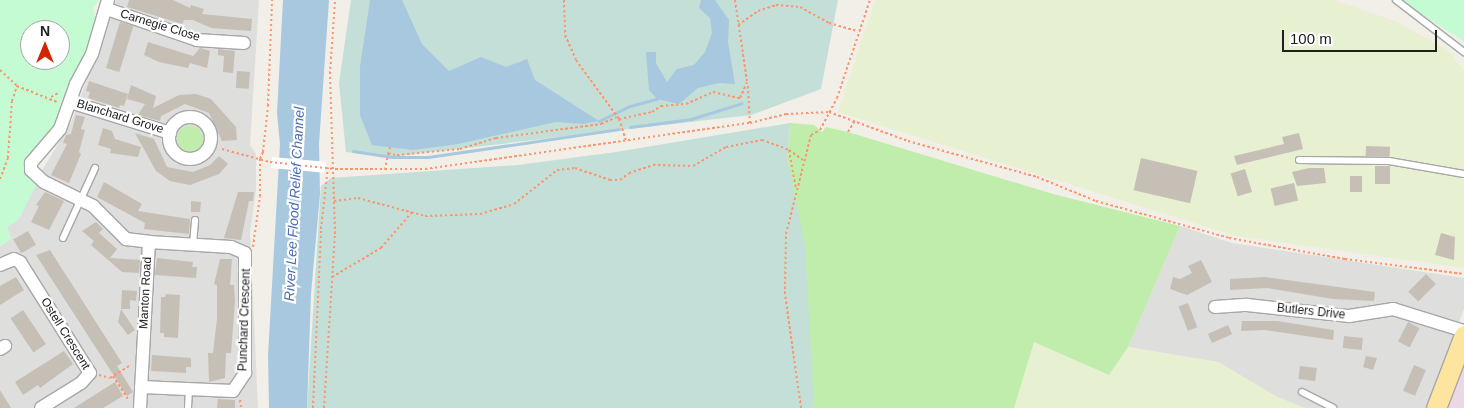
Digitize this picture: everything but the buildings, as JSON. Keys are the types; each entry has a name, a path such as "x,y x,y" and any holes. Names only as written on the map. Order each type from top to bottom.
{"main road":[{"path":"1436,408 1463,339"}],"street":[{"name":"Carnegie Close","path":"108,5 197,40 244,43"},
{"name":"Manton Road","path":"108,5 92,54 55,139 36,157 31,170 44,182 93,206 126,239 149,242 140,408"},
{"name":"Blanchard Grove","path":"70,102 170,133"},
{"name":"Blanchard Grove","path":"196,118 207,125 216,146 197,158 184,158 174,151 170,133 177,122 196,118"},
{"name":"Punchard Crescent","path":"141,387 233,391 242,382 247,316 246,252 231,247 149,242"},
{"name":"Ostell Crescent","path":"0,265 14,259 20,262 90,373 81,384 41,408"},
{"name":"Butlers Drive","path":"1215,307 1247,305 1349,316 1393,310 1463,339"}],"lane":[{"path":"1396,0 1464,52"},
{"path":"1299,160 1390,161 1464,174"},
{"path":"63,238 95,168"},
{"path":"193,244 195,220"},
{"path":"188,408 189,390"},
{"path":"1302,392 1333,408"}],"path":[{"path":"246,252 253,247 260,196 260,159 263,152 272,0"},
{"path":"324,408 335,169 330,74 335,0"},
{"path":"564,0 565,35 576,60 616,116 627,140"},
{"path":"735,0 747,82 750,123"},
{"path":"801,408 785,294 786,234 803,160 811,135 820,130 845,77 857,31 870,0"},
{"path":"738,25 758,12 776,5 800,7 837,26 857,31"},
{"path":"0,70 17,86 51,97"},
{"path":"387,156 460,149 496,138 601,124 616,116 652,112 661,106 686,104 713,92 740,98 747,82"},
{"path":"0,180 8,158 12,101 17,86"},
{"path":"216,146 270,162 335,169 424,169 750,123 786,114 829,112 908,141 1037,178 1096,201 1228,238 1345,259 1464,274"},
{"path":"848,132 854,122"},
{"path":"334,201 358,198 412,212 446,217 480,214 514,204 558,170 575,168 610,180 620,180 629,173 653,165 694,166 726,147 747,140 762,140 789,150 803,160"},
{"path":"385,170 390,148"},
{"path":"789,150 796,188"},
{"path":"313,408 322,229 328,168"},
{"path":"331,277 381,248 412,212"},
{"path":"90,373 113,376 143,357"},
{"path":"113,376 129,400"}],"shaded area":[{"path":"116,0 259,0 250,145 256,154 256,190 250,233 258,408 0,408 0,246 11,239 7,227 19,219 39,175 71,123"},
{"path":"351,0 838,0 821,89 751,115 388,157 346,152 339,83"},
{"path":"790,123 787,158 805,245 814,408 307,408 321,186 331,178 518,165 616,152"},
{"path":"1180,226 1232,243 1464,278 1464,309 1427,408 1305,408 1277,397 1218,362 1128,347"},
{"path":"1464,353 1464,408 1441,408"}],"green space":[{"path":"0,0 99,0 93,8 96,23 60,118 27,170 36,185 19,219 7,227 11,239 0,246"},
{"path":"875,0 1333,0 1395,21 1448,50 1464,71 1464,268 1236,236 838,112"},
{"path":"1399,0 1464,0 1464,42 1462,40"},
{"path":"790,123 814,125 822,132 826,127 848,132 1053,194 1180,226 1128,347 1109,375 1034,342 1014,408 814,408 794,197 787,158"},
{"path":"190,126 199,130 203,139 199,148 190,152 181,148 177,139 181,130"},
{"path":"1034,342 1109,375 1128,347 1218,362 1277,397 1305,408 1014,408"}],"water":[{"name":"River Lee Flood Relief Channel","path":"283,0 329,0 319,144 320,194 311,294 307,408 269,408 268,356 280,144 277,113"},
{"path":"370,0 402,0 422,44 449,71 481,57 506,67 527,59 535,80 599,121 583,124 556,122 458,144 413,150 372,145 360,115 360,67"},
{"path":"701,0 715,0 729,20 728,42 735,84 719,83 698,88 679,104 657,99 649,90 646,52 656,52 656,63 667,82 677,69 694,65 705,52 712,33 710,18 699,8"}],"pier":[{"path":"272,157 326,162 325,173 271,168"}],"waterway":[{"path":"599,121 630,106 657,99"},
{"path":"630,127 691,119 742,103"},
{"path":"353,151 393,157 428,157 619,129"}]}
